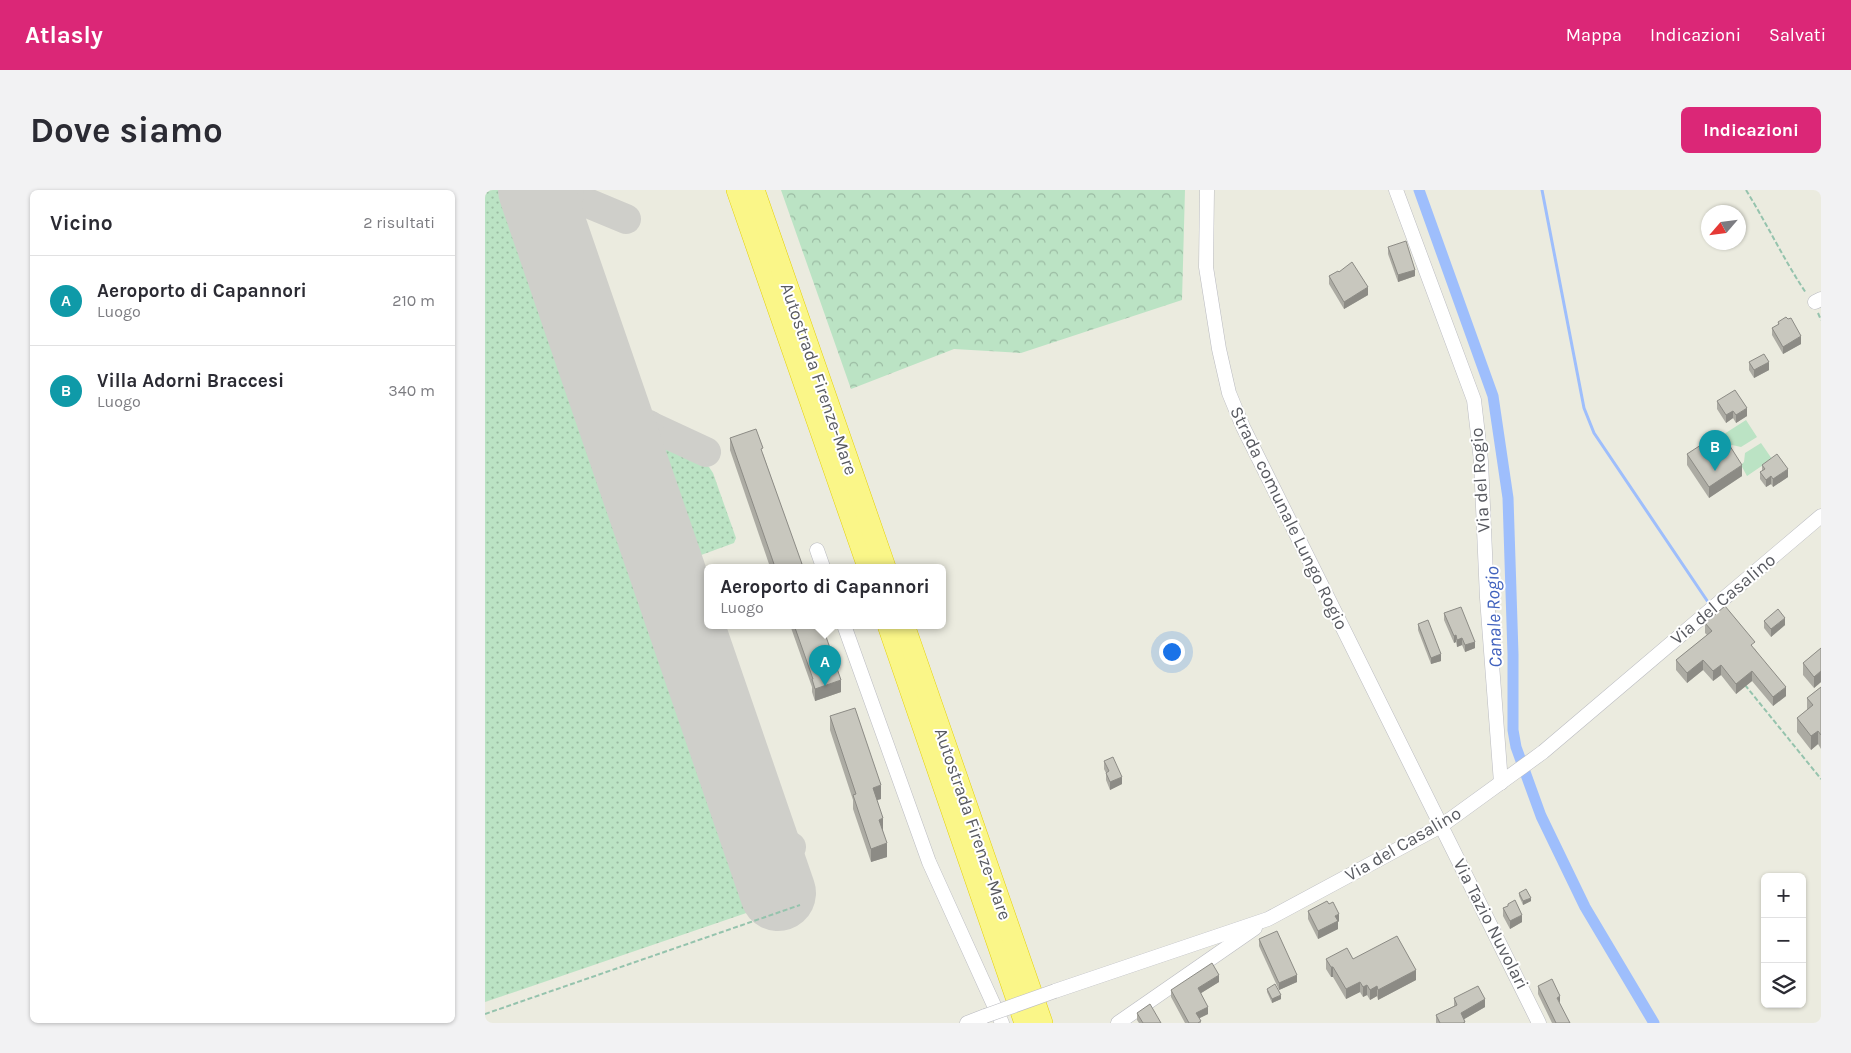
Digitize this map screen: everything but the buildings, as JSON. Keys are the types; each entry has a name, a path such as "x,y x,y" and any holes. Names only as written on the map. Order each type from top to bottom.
{"highway":[{"name":"Autostrada Firenze-Mare","path":"737,190 867,564"},
{"name":"Autostrada Firenze-Mare","path":"754,190 884,564"},
{"name":"Autostrada Firenze-Mare","path":"889,629 1025,1023"},
{"name":"Autostrada Firenze-Mare","path":"906,629 1042,1023"}],"street":[{"name":"Strada comunale Lungo Rogio","path":"1207,190 1207,267 1219,348 1229,393 1243,427 1441,826"},
{"name":"Via del Rogio","path":"1396,190 1474,400 1481,461 1487,598 1501,783"},
{"name":"Via del Casalino","path":"967,1023 1268,918 1441,826 1530,762 1821,516"},
{"path":"817,550 822,564"},
{"path":"845,629 929,862 1002,1023"},
{"name":"Via Tazio Nuvolari","path":"1441,826 1539,1023"},
{"path":"1118,1023 1268,918"}],"path":[{"path":"1746,190 1789,267 1808,296 1818,300 1818,315 1821,320"},
{"path":"1743,682 1821,779"},
{"path":"485,1014 800,905"}],"green space":[{"path":"485,190 514,190 761,908 485,1002"},
{"path":"781,190 1185,190 1182,300 1021,353 954,349 851,389"},
{"path":"1746,420 1757,437 1741,447 1728,446 1721,436"},
{"path":"643,434 652,436 709,467 713,473 736,538 734,543 682,562 640,444 640,437"},
{"path":"1761,443 1772,459 1747,476 1741,465 1744,462 1745,453"}],"waterway":[{"name":"Canale Rogio","path":"1419,190 1493,396 1508,498 1513,654 1513,730 1516,747 1541,816 1585,907 1654,1023"},
{"path":"1542,190 1584,408 1594,433 1708,602"}],"taxiway":[{"path":"556,190 626,219"},
{"path":"545,216 549,202 569,195"},
{"path":"607,396 622,413 706,452"},
{"path":"626,452 628,441 632,434 639,428 649,425"},
{"path":"764,855 791,847"}],"runway":[{"path":"536,190 778,893"}],"place":[{"name":"Villa Adorni Braccesi","path":"1715,471"},
{"name":"Aeroporto di Capannori","path":"825,686"}]}
